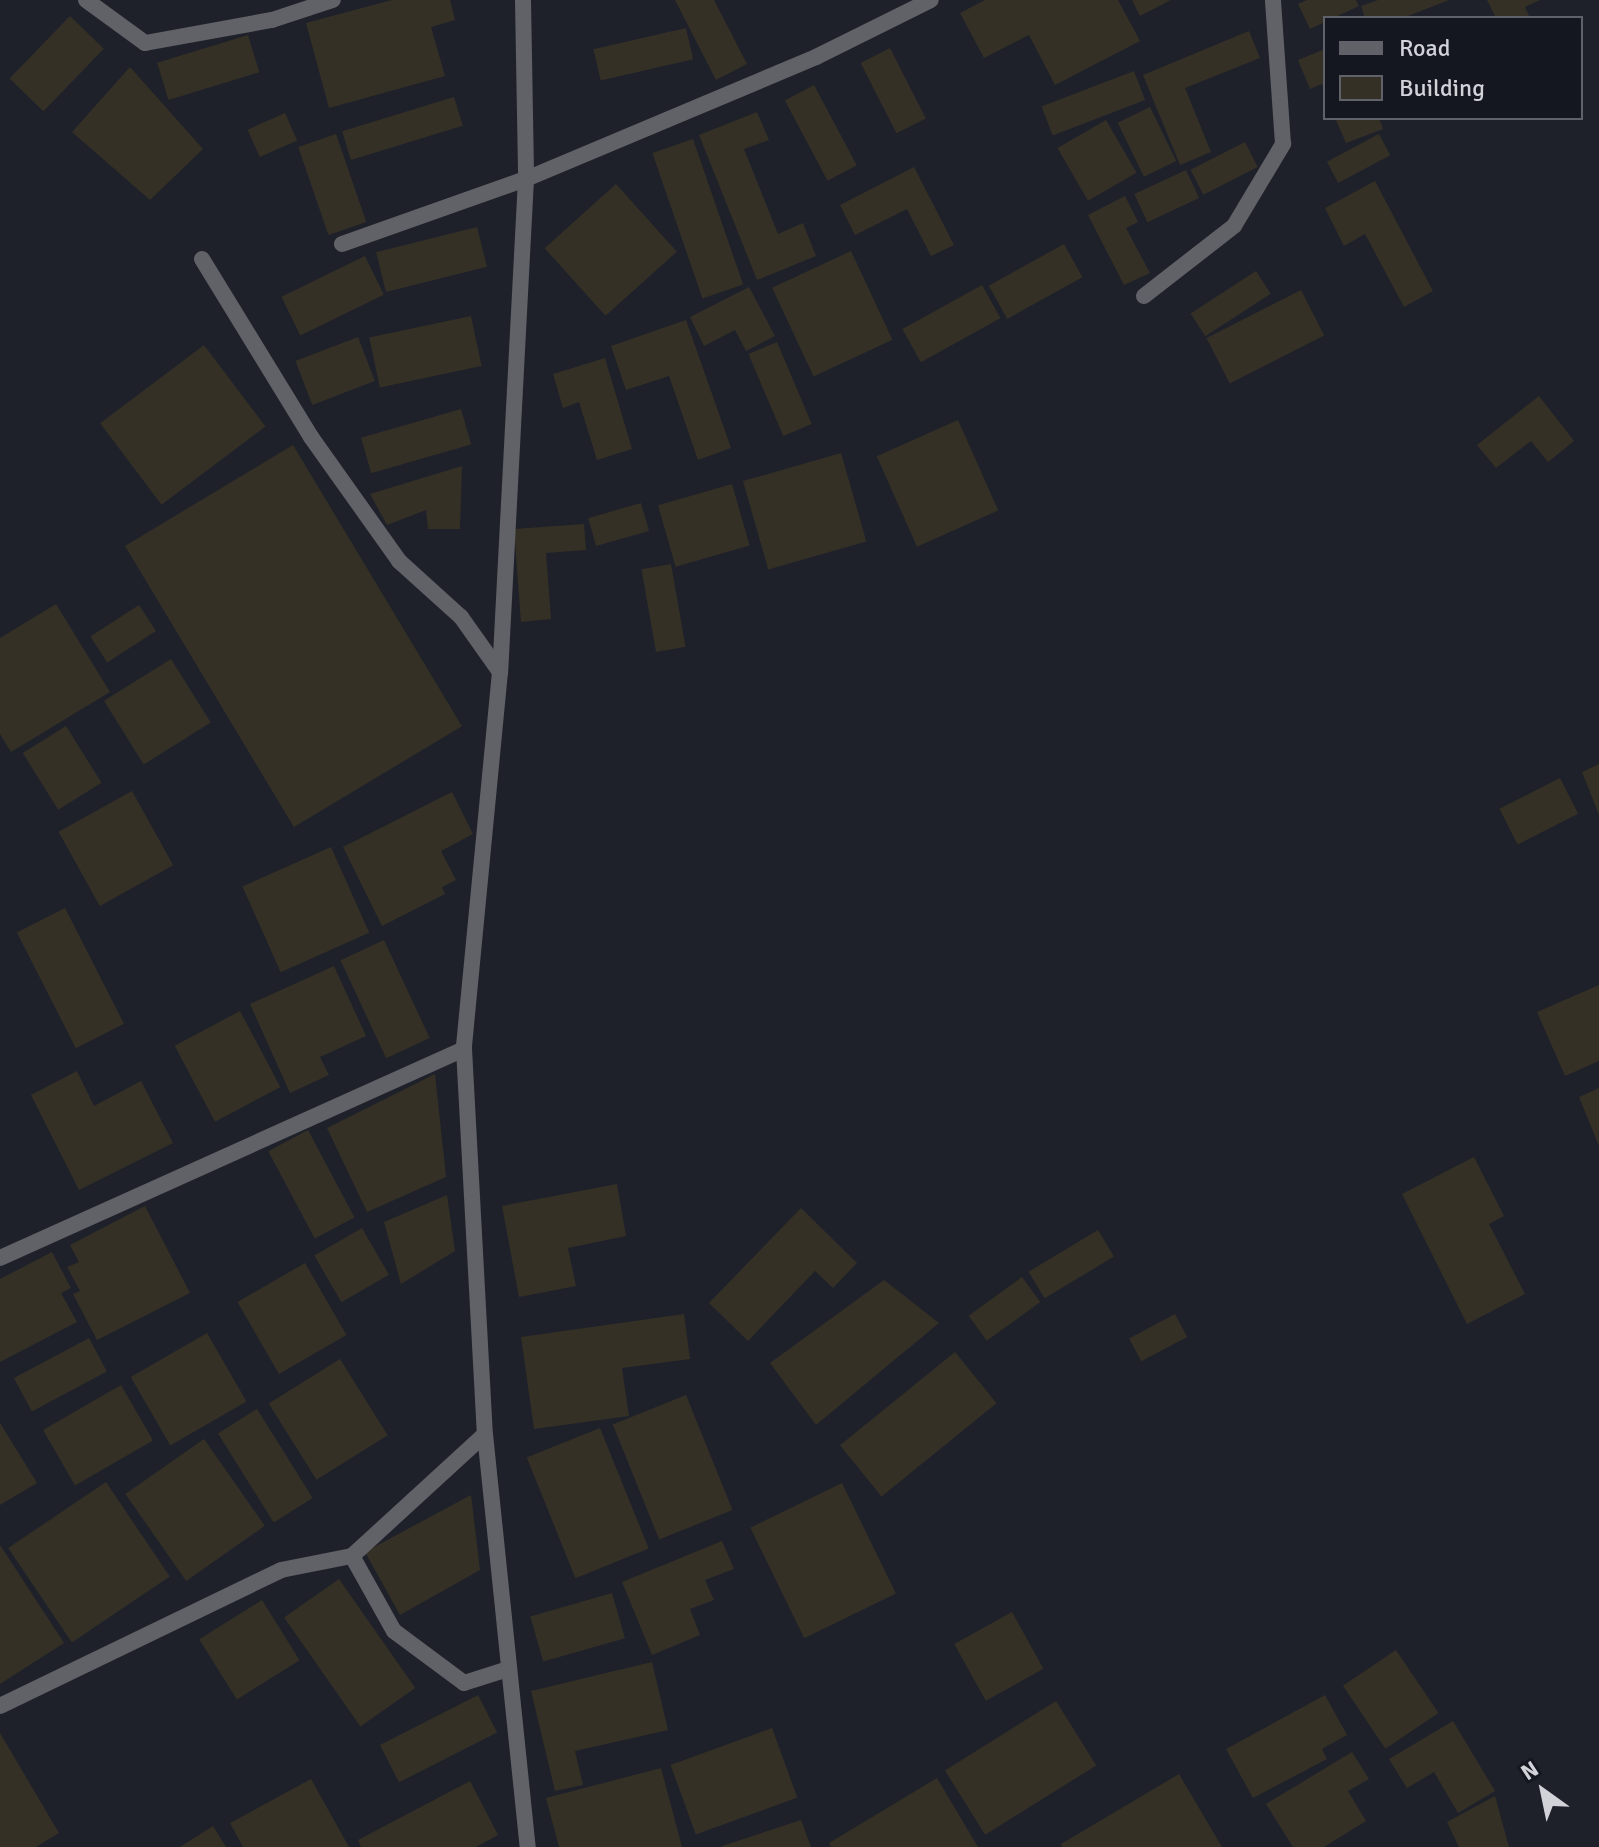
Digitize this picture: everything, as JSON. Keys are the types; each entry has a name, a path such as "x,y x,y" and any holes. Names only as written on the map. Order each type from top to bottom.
{"street":[{"path":"86,0 145,43 272,20 333,0"},
{"path":"523,0 526,179 500,672 464,1049 485,1434 528,1847"},
{"path":"342,244 526,179 816,57 931,0"},
{"path":"1144,296 1234,226 1283,144 1273,0"},
{"path":"202,259 311,437 399,561 461,617 500,672"},
{"path":"0,1258 464,1049"},
{"path":"0,1706 281,1570 352,1556 485,1434"},
{"path":"352,1556 394,1631 464,1683 508,1669"}],"building":[{"path":"392,0 450,0 455,20 431,27 445,76 329,108 306,23"},
{"path":"675,0 714,0 747,64 716,80"},
{"path":"985,0 1118,0 1140,41 1055,85 1029,35 984,58 960,13"},
{"path":"1132,0 1171,0 1140,16"},
{"path":"1307,0 1356,0 1359,6 1338,16 1323,16 1323,23 1310,29 1298,4"},
{"path":"1378,0 1449,0 1408,16 1364,16 1361,6"},
{"path":"1487,0 1540,0 1525,7 1529,16 1495,16"},
{"path":"70,16 104,49 43,111 10,79"},
{"path":"686,28 693,59 601,81 593,49"},
{"path":"1249,31 1260,58 1185,88 1211,152 1180,165 1143,75"},
{"path":"248,35 259,72 169,100 157,63"},
{"path":"890,48 926,118 896,133 861,63"},
{"path":"1323,50 1323,87 1322,84 1310,89 1298,60"},
{"path":"130,67 203,149 150,200 72,132"},
{"path":"1134,71 1145,100 1053,135 1042,106"},
{"path":"814,85 857,165 828,181 785,100"},
{"path":"454,97 463,126 351,160 342,131"},
{"path":"1150,107 1176,161 1144,177 1118,123"},
{"path":"757,112 769,140 744,149 778,234 803,223 816,256 757,280 699,135"},
{"path":"285,113 297,140 260,157 248,130"},
{"path":"1106,120 1136,173 1088,201 1058,148"},
{"path":"1336,120 1380,120 1383,129 1346,143"},
{"path":"336,134 366,222 328,235 298,147"},
{"path":"1379,134 1390,155 1338,183 1327,162"},
{"path":"693,139 743,285 702,299 652,153"},
{"path":"1245,142 1258,167 1203,195 1191,170"},
{"path":"914,167 954,245 931,256 907,209 855,235 840,205"},
{"path":"1186,170 1199,198 1147,222 1134,194"},
{"path":"1375,181 1433,291 1404,307 1365,234 1344,246 1325,208"},
{"path":"616,184 677,252 606,316 545,248"},
{"path":"1125,196 1138,222 1126,228 1150,273 1124,285 1088,215"},
{"path":"477,227 487,267 386,292 376,252"},
{"path":"1064,244 1082,277 1007,319 989,286"},
{"path":"851,251 892,340 814,377 772,288"},
{"path":"365,256 384,295 300,335 281,297"},
{"path":"1256,271 1271,294 1205,336 1191,313"},
{"path":"982,285 1000,318 921,362 902,329"},
{"path":"749,287 775,336 746,351 735,330 704,346 690,317"},
{"path":"1301,290 1324,335 1230,384 1207,338"},
{"path":"471,316 482,366 380,388 369,338"},
{"path":"686,320 731,448 698,460 669,376 626,390 611,346"},
{"path":"358,337 375,381 312,405 295,361"},
{"path":"777,342 812,424 783,436 748,354"},
{"path":"204,345 265,426 162,505 100,423"},
{"path":"605,358 632,449 597,460 579,402 563,408 553,374"},
{"path":"1539,396 1574,441 1548,462 1531,441 1496,468 1477,445"},
{"path":"461,409 471,445 371,473 361,438"},
{"path":"958,420 998,510 917,547 877,456"},
{"path":"293,445 462,726 294,827 125,546"},
{"path":"841,453 866,541 768,570 743,481"},
{"path":"462,466 460,529 428,529 426,510 387,525 370,494"},
{"path":"732,484 750,546 676,567 658,505"},
{"path":"641,503 649,531 596,546 588,518"},
{"path":"584,524 586,550 546,553 551,619 521,622 514,529"},
{"path":"671,564 686,647 656,652 641,569"},
{"path":"56,604 110,692 11,752 0,734 0,638"},
{"path":"139,605 156,631 107,663 90,637"},
{"path":"171,659 211,723 144,764 104,701"},
{"path":"66,726 102,783 58,810 23,753"},
{"path":"1599,764 1599,815 1582,772"},
{"path":"1560,778 1578,814 1518,845 1499,809"},
{"path":"132,791 173,865 100,906 59,832"},
{"path":"452,792 473,834 441,851 456,880 442,887 445,894 382,926 343,847"},
{"path":"331,847 369,933 281,972 242,886"},
{"path":"65,908 124,1024 76,1048 17,933"},
{"path":"384,940 430,1038 386,1058 340,960"},
{"path":"334,966 366,1036 320,1057 329,1075 290,1093 250,1004"},
{"path":"1599,985 1599,1061 1565,1076 1537,1012"},
{"path":"240,1011 280,1087 215,1122 175,1046"},
{"path":"77,1071 94,1106 141,1081 173,1143 79,1190 31,1095"},
{"path":"435,1074 446,1177 367,1212 327,1128"},
{"path":"1599,1088 1599,1146 1579,1097"},
{"path":"308,1130 354,1217 315,1239 268,1151"},
{"path":"1474,1157 1504,1216 1489,1224 1525,1294 1467,1324 1402,1194"},
{"path":"617,1184 626,1236 568,1248 576,1286 519,1297 502,1206"},
{"path":"447,1195 455,1251 401,1284 384,1222"},
{"path":"145,1206 190,1293 97,1340 73,1294 80,1291 67,1267 79,1262 70,1245"},
{"path":"801,1208 857,1263 833,1288 815,1271 748,1341 709,1303"},
{"path":"362,1228 389,1275 341,1302 314,1256"},
{"path":"1098,1230 1114,1257 1045,1298 1029,1272"},
{"path":"52,1252 71,1288 61,1293 77,1322 0,1362 0,1279"},
{"path":"305,1263 346,1335 279,1374 237,1302"},
{"path":"1022,1277 1040,1302 987,1341 969,1316"},
{"path":"884,1280 939,1323 816,1425 770,1363"},
{"path":"684,1314 690,1359 622,1368 629,1416 534,1429 521,1337"},
{"path":"1175,1314 1187,1337 1141,1361 1129,1338"},
{"path":"207,1333 246,1401 170,1445 131,1377"},
{"path":"89,1338 107,1372 32,1411 14,1378"},
{"path":"955,1352 997,1403 882,1496 840,1445"},
{"path":"340,1359 388,1435 316,1480 269,1404"},
{"path":"121,1385 153,1440 75,1485 43,1430"},
{"path":"686,1395 732,1510 659,1540 613,1425"},
{"path":"257,1409 313,1498 274,1522 218,1433"},
{"path":"0,1423 37,1483 0,1505"},
{"path":"600,1428 649,1549 575,1578 527,1458"},
{"path":"204,1439 265,1526 186,1581 125,1494"},
{"path":"106,1482 170,1577 72,1642 8,1548"},
{"path":"842,1483 896,1594 804,1638 750,1528"},
{"path":"471,1495 480,1570 400,1615 365,1552"},
{"path":"722,1541 734,1569 705,1580 714,1600 690,1609 700,1635 652,1655 622,1582"},
{"path":"0,1545 64,1643 0,1684"},
{"path":"339,1579 415,1688 360,1726 284,1617"},
{"path":"612,1593 625,1638 543,1662 530,1616"},
{"path":"262,1600 300,1660 237,1699 199,1639"},
{"path":"1012,1612 1044,1669 986,1701 954,1644"},
{"path":"1396,1650 1438,1713 1385,1749 1343,1686"},
{"path":"652,1662 668,1730 575,1751 583,1785 555,1791 531,1691"},
{"path":"478,1695 497,1732 399,1782 380,1745"},
{"path":"1325,1695 1347,1735 1322,1749 1327,1759 1253,1798 1226,1749"},
{"path":"1056,1701 1096,1765 985,1835 945,1770"},
{"path":"1453,1721 1495,1791 1458,1813 1434,1772 1407,1788 1389,1759"},
{"path":"772,1728 797,1798 696,1834 671,1765"},
{"path":"0,1733 59,1833 36,1847 0,1847"},
{"path":"1352,1752 1369,1779 1348,1791 1366,1821 1324,1847 1293,1847 1266,1804"},
{"path":"661,1768 682,1847 559,1847 546,1798"},
{"path":"1179,1774 1222,1847 1062,1847 1061,1844"},
{"path":"937,1778 978,1847 831,1847 829,1843"},
{"path":"311,1779 349,1847 243,1847 230,1823"},
{"path":"470,1781 498,1835 476,1847 361,1847 358,1840"},
{"path":"1495,1796 1509,1847 1459,1847 1447,1822"},
{"path":"801,1820 811,1847 722,1847 722,1846"},
{"path":"213,1826 226,1847 180,1847"}]}
